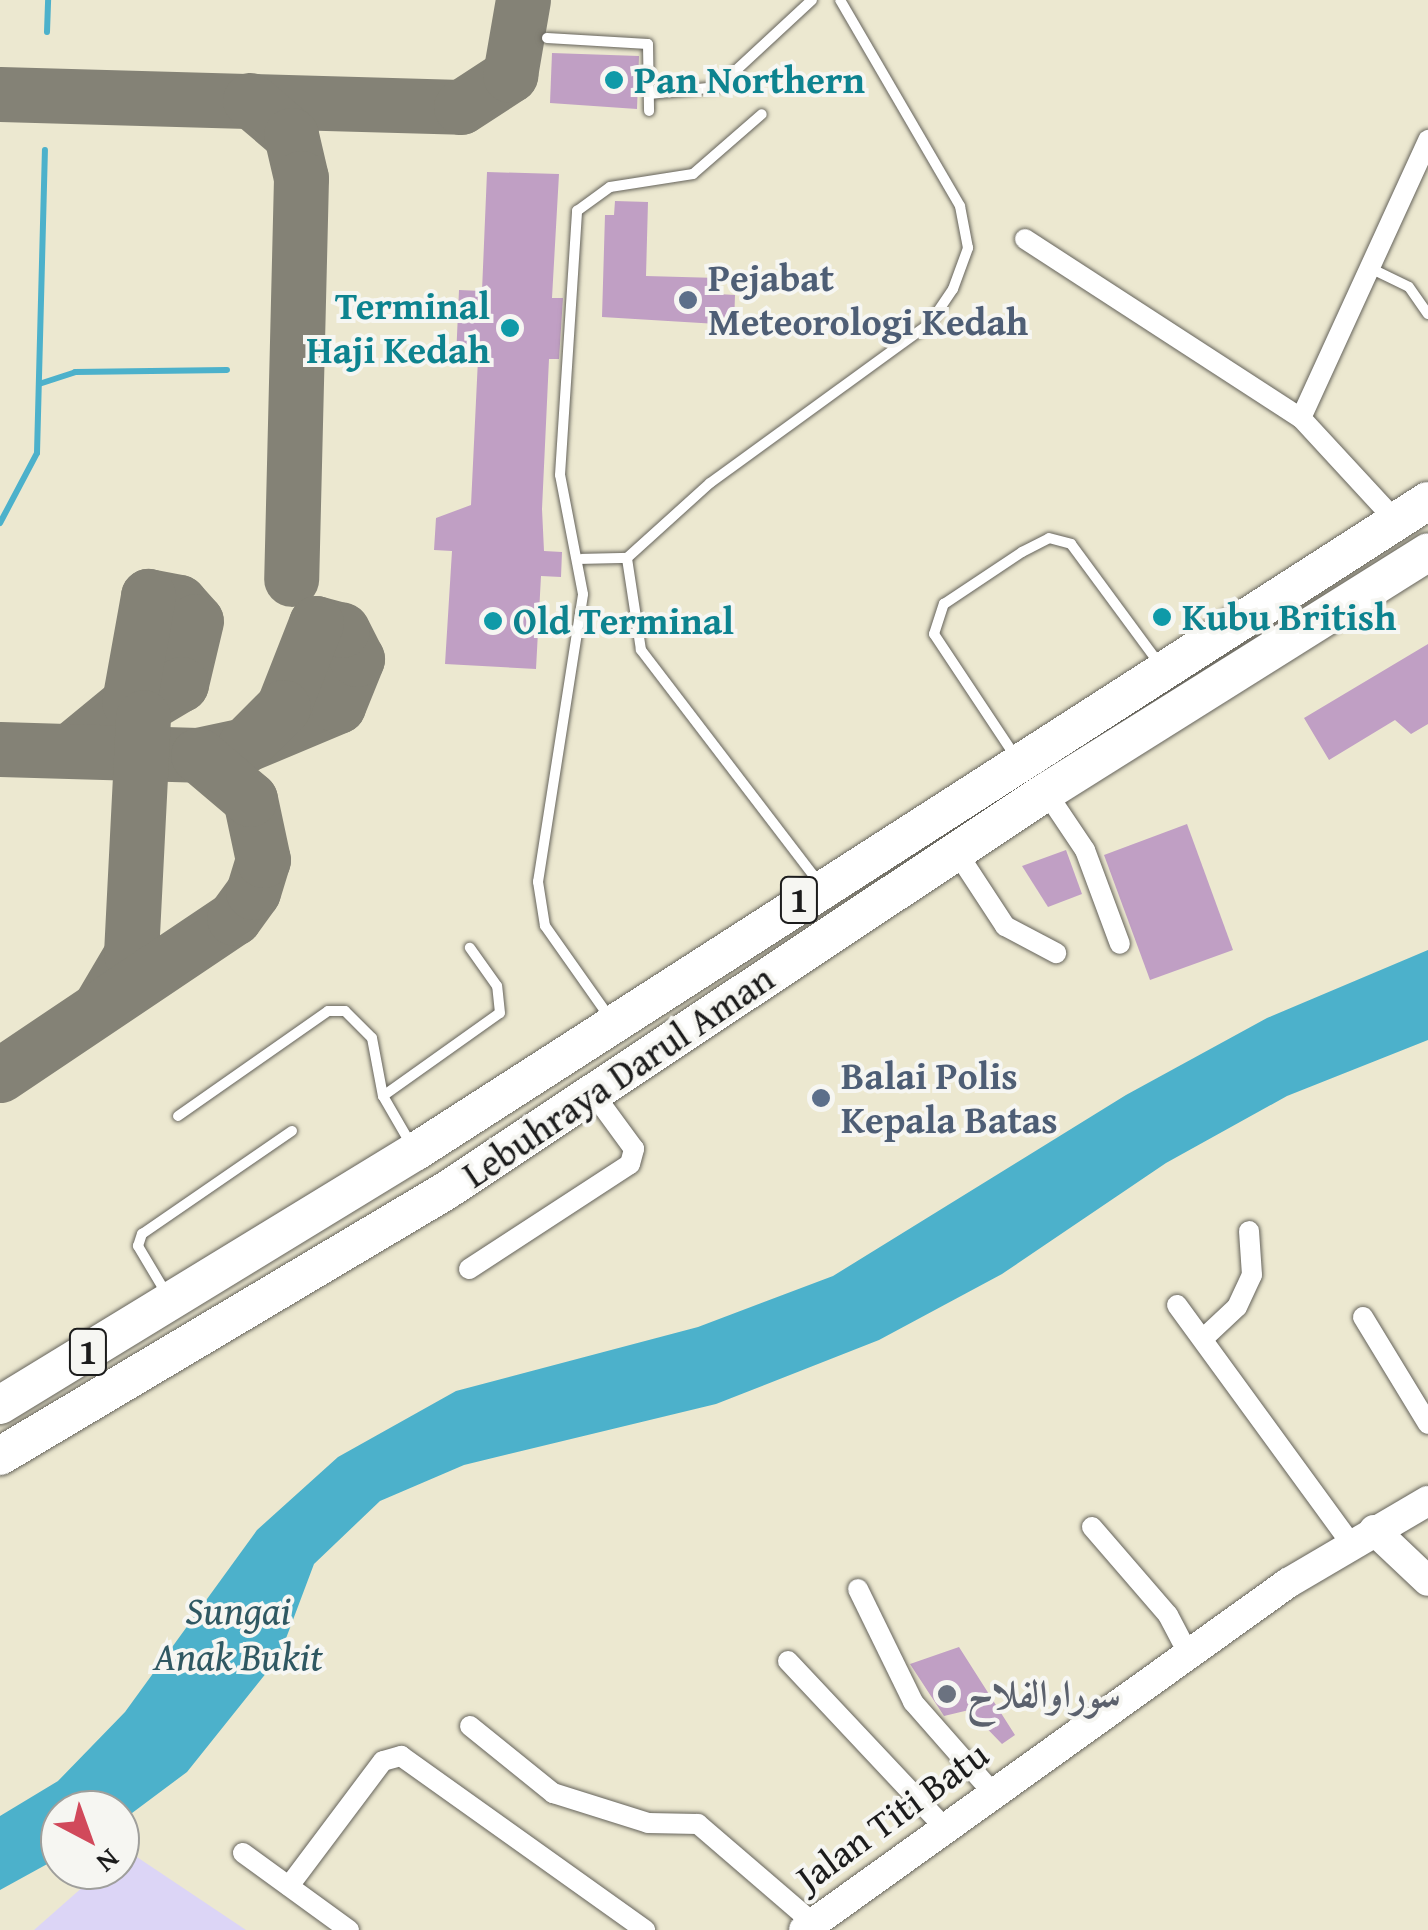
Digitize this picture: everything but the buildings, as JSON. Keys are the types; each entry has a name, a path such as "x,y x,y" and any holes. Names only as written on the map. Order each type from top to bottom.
{"highway":[{"name":"Lebuhraya Darul Aman","path":"1,1401 172,1302 415,1152 821,885 1428,501"},
{"name":"Lebuhraya Darul Aman","path":"13,1448 444,1192 1046,792 1428,552"},
{"path":"415,1152 444,1192"},
{"path":"1,1401 13,1448"}],"main road":[{"name":"Jalan Titi Batu","path":"808,1927 1189,1655 1362,1537 1428,1500"},
{"path":"1362,1537 1428,1582"}],"street":[{"path":"1301,418 1428,140"},
{"path":"1025,239 1301,418 1396,521"},
{"path":"1046,792 1085,850 1120,944"},
{"path":"956,851 1006,926 1056,953"},
{"path":"469,1269 630,1164 634,1149 594,1093"},
{"path":"1206,1336 1237,1307 1252,1275 1249,1232"},
{"path":"1177,1305 1206,1336 1362,1537"},
{"path":"1363,1317 1428,1424"},
{"path":"1092,1527 1168,1615 1189,1655"},
{"path":"858,1589 913,1702 992,1792"},
{"path":"788,1661 944,1827"},
{"path":"470,1726 554,1793 648,1823 698,1824 808,1927"},
{"path":"289,1886 383,1761 402,1756 645,1930"},
{"path":"243,1853 349,1930"}],"lane":[{"path":"650,94 718,87 812,0"},
{"path":"582,559 626,558 710,483 930,324 953,289 968,248 960,206 840,0"},
{"path":"547,38 648,44 649,111"},
{"path":"614,1022 545,926 538,882 582,559 560,475 577,210 610,187 693,174 762,114"},
{"path":"1370,268 1409,288 1428,314"},
{"path":"1017,760 934,634 944,604 1022,552 1049,538 1072,544 1162,668"},
{"path":"626,558 641,650 821,885"},
{"path":"384,1096 500,1013 497,986 470,948"},
{"path":"178,1116 328,1011 362,1020 384,1096 415,1152"},
{"path":"172,1302 138,1246 142,1234 292,1131"}],"shaded area":[{"path":"140,1859 246,1930 34,1930 79,1890 140,1890"}],"water":[{"name":"Sungai Anak Bukit","path":"1428,950 1428,1040 1287,1096 1166,1163 1002,1274 879,1340 716,1404 464,1465 380,1501 314,1564 279,1657 187,1772 140,1807 140,1790 43,1790 58,1781 125,1712 257,1530 338,1457 456,1391 698,1327 833,1276 1126,1095 1267,1018"},
{"name":"Sungai Anak Bukit","path":"40,1792 40,1868 0,1890 0,1816"}],"waterway":[{"path":"47,32 48,0"},
{"path":"0,523 37,453 45,150"},
{"path":"39,384 75,372 227,370"}],"taxiway":[{"path":"0,94 461,107 510,75 523,0"},
{"path":"250,100 291,135 301,178 291,579"},
{"path":"148,596 179,602 196,621 181,684 72,749 129,702 148,596"},
{"path":"0,749 198,755 245,745 338,706 357,659 342,630 316,623 283,707 245,745"},
{"path":"101,1005 131,954 143,717"},
{"path":"0,1075 234,918 253,892 263,860 250,799 198,755"}],"place":[{"name":"Pan Northern","path":"614,80"},
{"name":"Pejabat Meteorologi Kedah","path":"688,300"},
{"name":"Terminal Haji Kedah","path":"510,328"},
{"name":"Kubu British","path":"1162,617"},
{"name":"Old Terminal","path":"493,621"},
{"name":"Balai Polis Kepala Batas","path":"821,1098"},
{"name":"سوراوالفلاح","path":"947,1694"}]}
